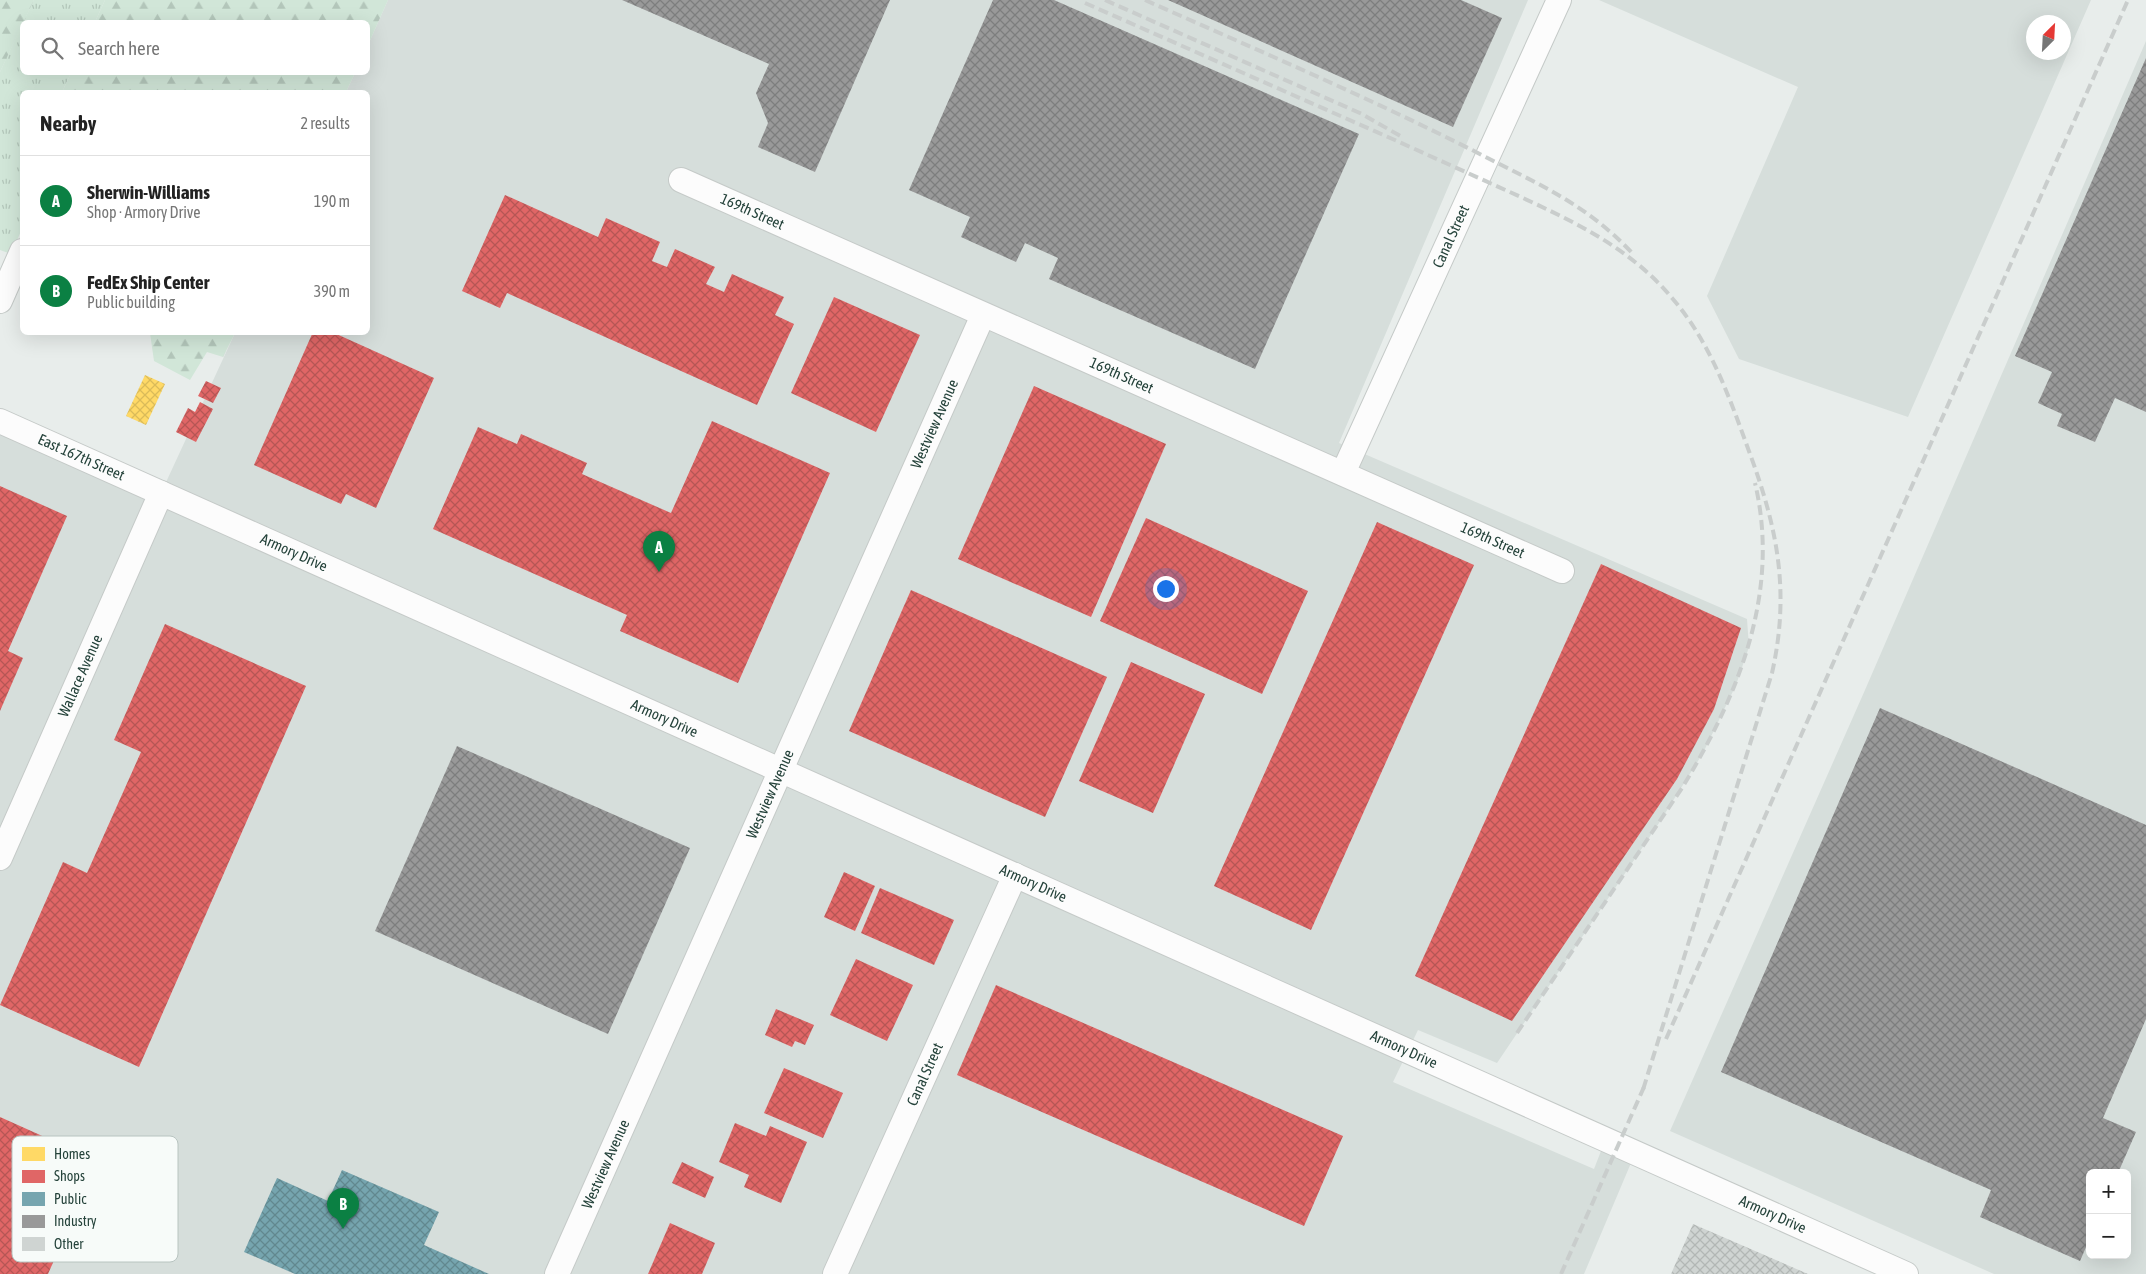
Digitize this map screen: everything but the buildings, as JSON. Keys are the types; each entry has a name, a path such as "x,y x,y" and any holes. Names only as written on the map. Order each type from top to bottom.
{"street":[{"name":"Canal Street","path":"1343,473 1558,0"},
{"name":"169th Street","path":"681,180 1562,571"},
{"path":"0,302 20,256"},
{"name":"Westview Avenue","path":"557,1274 983,315"},
{"name":"East 167th Street","path":"0,421 161,493"},
{"name":"Armory Drive","path":"161,493 1906,1274"},
{"name":"Wallace Avenue","path":"0,858 161,493"},
{"name":"Canal Street","path":"835,1274 1015,875"}],"shaded area":[{"path":"388,0 1528,0 1339,443 1747,619 1749,647 1736,685 1703,753 1659,823 1497,1063 1418,1030 1393,1082 1594,1169 1601,1151 1631,1163 1584,1274 0,1274 0,421 161,493 234,335 370,335 370,90 347,90 354,75 370,75 370,40"},
{"path":"1599,0 2091,0 2071,46 2071,15 2026,15 2026,60 2065,60 1908,417 1739,359 1707,296 1798,87"},
{"path":"2146,41 2146,1274 1994,1274 1670,1131 1865,690"}],"green space":[{"path":"0,0 34,0 25,20 20,20 20,30 0,72"},
{"path":"34,0 105,0 96,20 24,20"},
{"path":"105,0 388,0 370,40 370,20 96,20"},
{"path":"20,28 20,75 70,75 63,90 20,90 20,234 11,254 0,250 0,72"},
{"path":"70,75 354,75 347,90 63,90"},
{"path":"150,335 234,335 223,357 207,352 190,380 154,361"}],"railway":[{"path":"1105,0 1362,114 1402,137"},
{"path":"1145,0 1310,73 1537,183 1596,220 1633,254"},
{"path":"1666,1039 2128,0"},
{"path":"1085,3 1397,141 1584,228 1622,252 1656,281 1686,315 1709,353 1735,413 1768,509 1778,562 1780,616 1772,673 1642,1093"},
{"path":"1517,1033 1682,788 1721,717 1737,680 1758,604 1762,564 1762,524 1755,483"},
{"path":"1561,1274 1644,1087"}],"place":[{"name":"Sherwin-Williams","path":"659,572"},
{"name":"FedEx Ship Center","path":"343,1229"}]}
